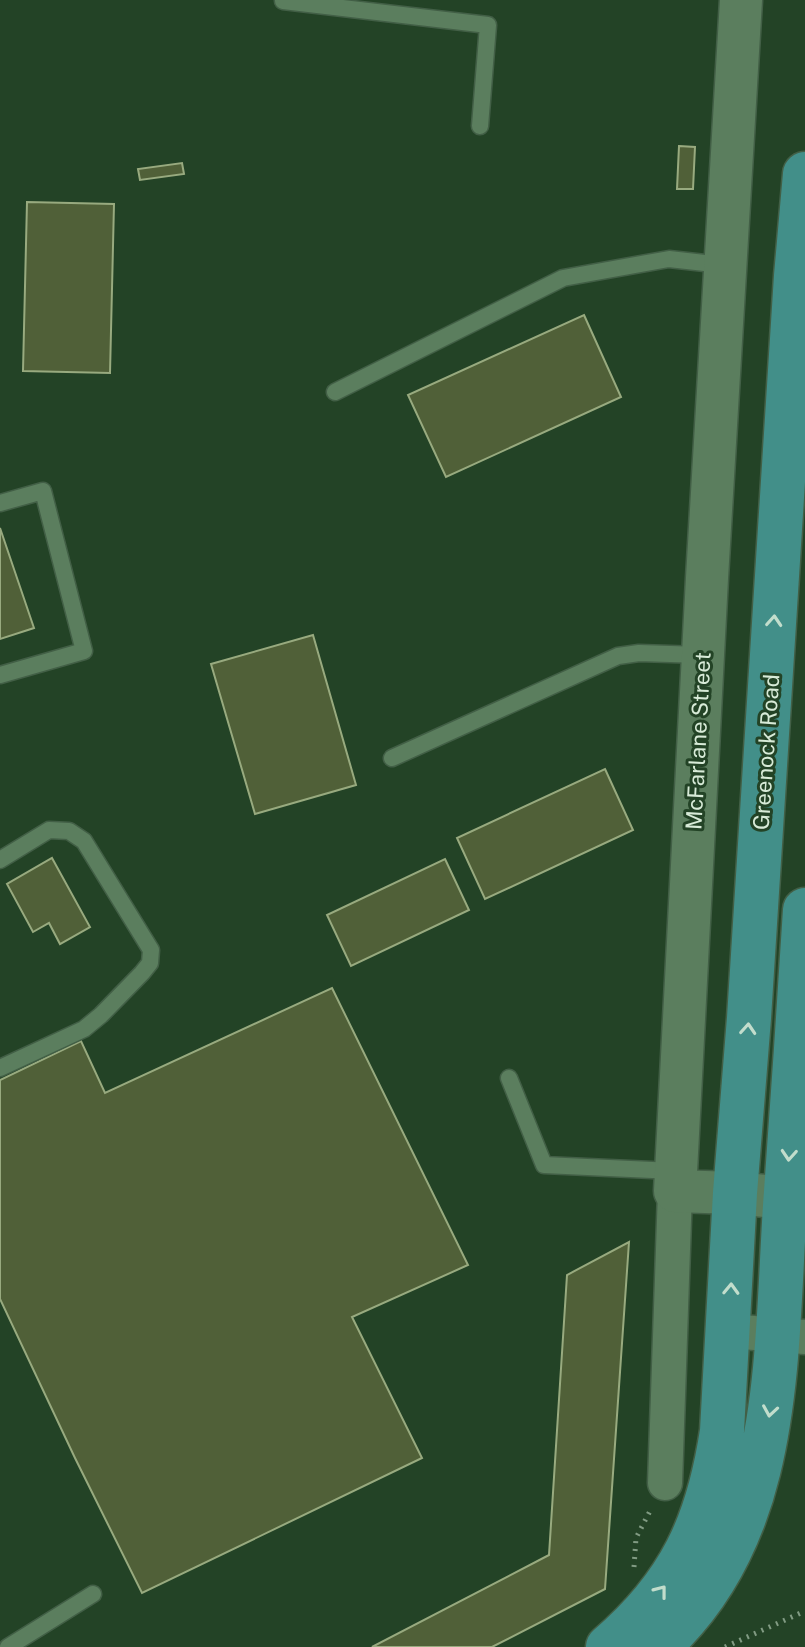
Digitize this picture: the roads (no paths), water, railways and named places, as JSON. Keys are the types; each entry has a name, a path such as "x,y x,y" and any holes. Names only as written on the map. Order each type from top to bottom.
{"main road":[{"name":"Greenock Road","path":"608,1647 634,1625 666,1585 688,1549 713,1482 722,1431 735,1193 805,174"},
{"path":"658,1647 700,1602 718,1575 747,1514 757,1479 772,1398 791,1335 786,1198 805,910"}],"street":[{"name":"McFarlane Street","path":"665,1483 675,1181 741,0"},
{"path":"675,1181 735,1193 786,1198"},
{"path":"729,1331 791,1335"}],"lane":[{"path":"283,0 488,25 480,126"},
{"path":"335,392 563,278 669,259 725,265"},
{"path":"0,503 43,491 84,651 0,675"},
{"path":"392,758 618,656 639,653 703,655"},
{"path":"0,860 49,830 69,831 84,841 151,950 150,963 142,973 84,1029 0,1068"},
{"path":"509,1078 544,1165 675,1181"},
{"path":"8,1647 93,1594"}]}
